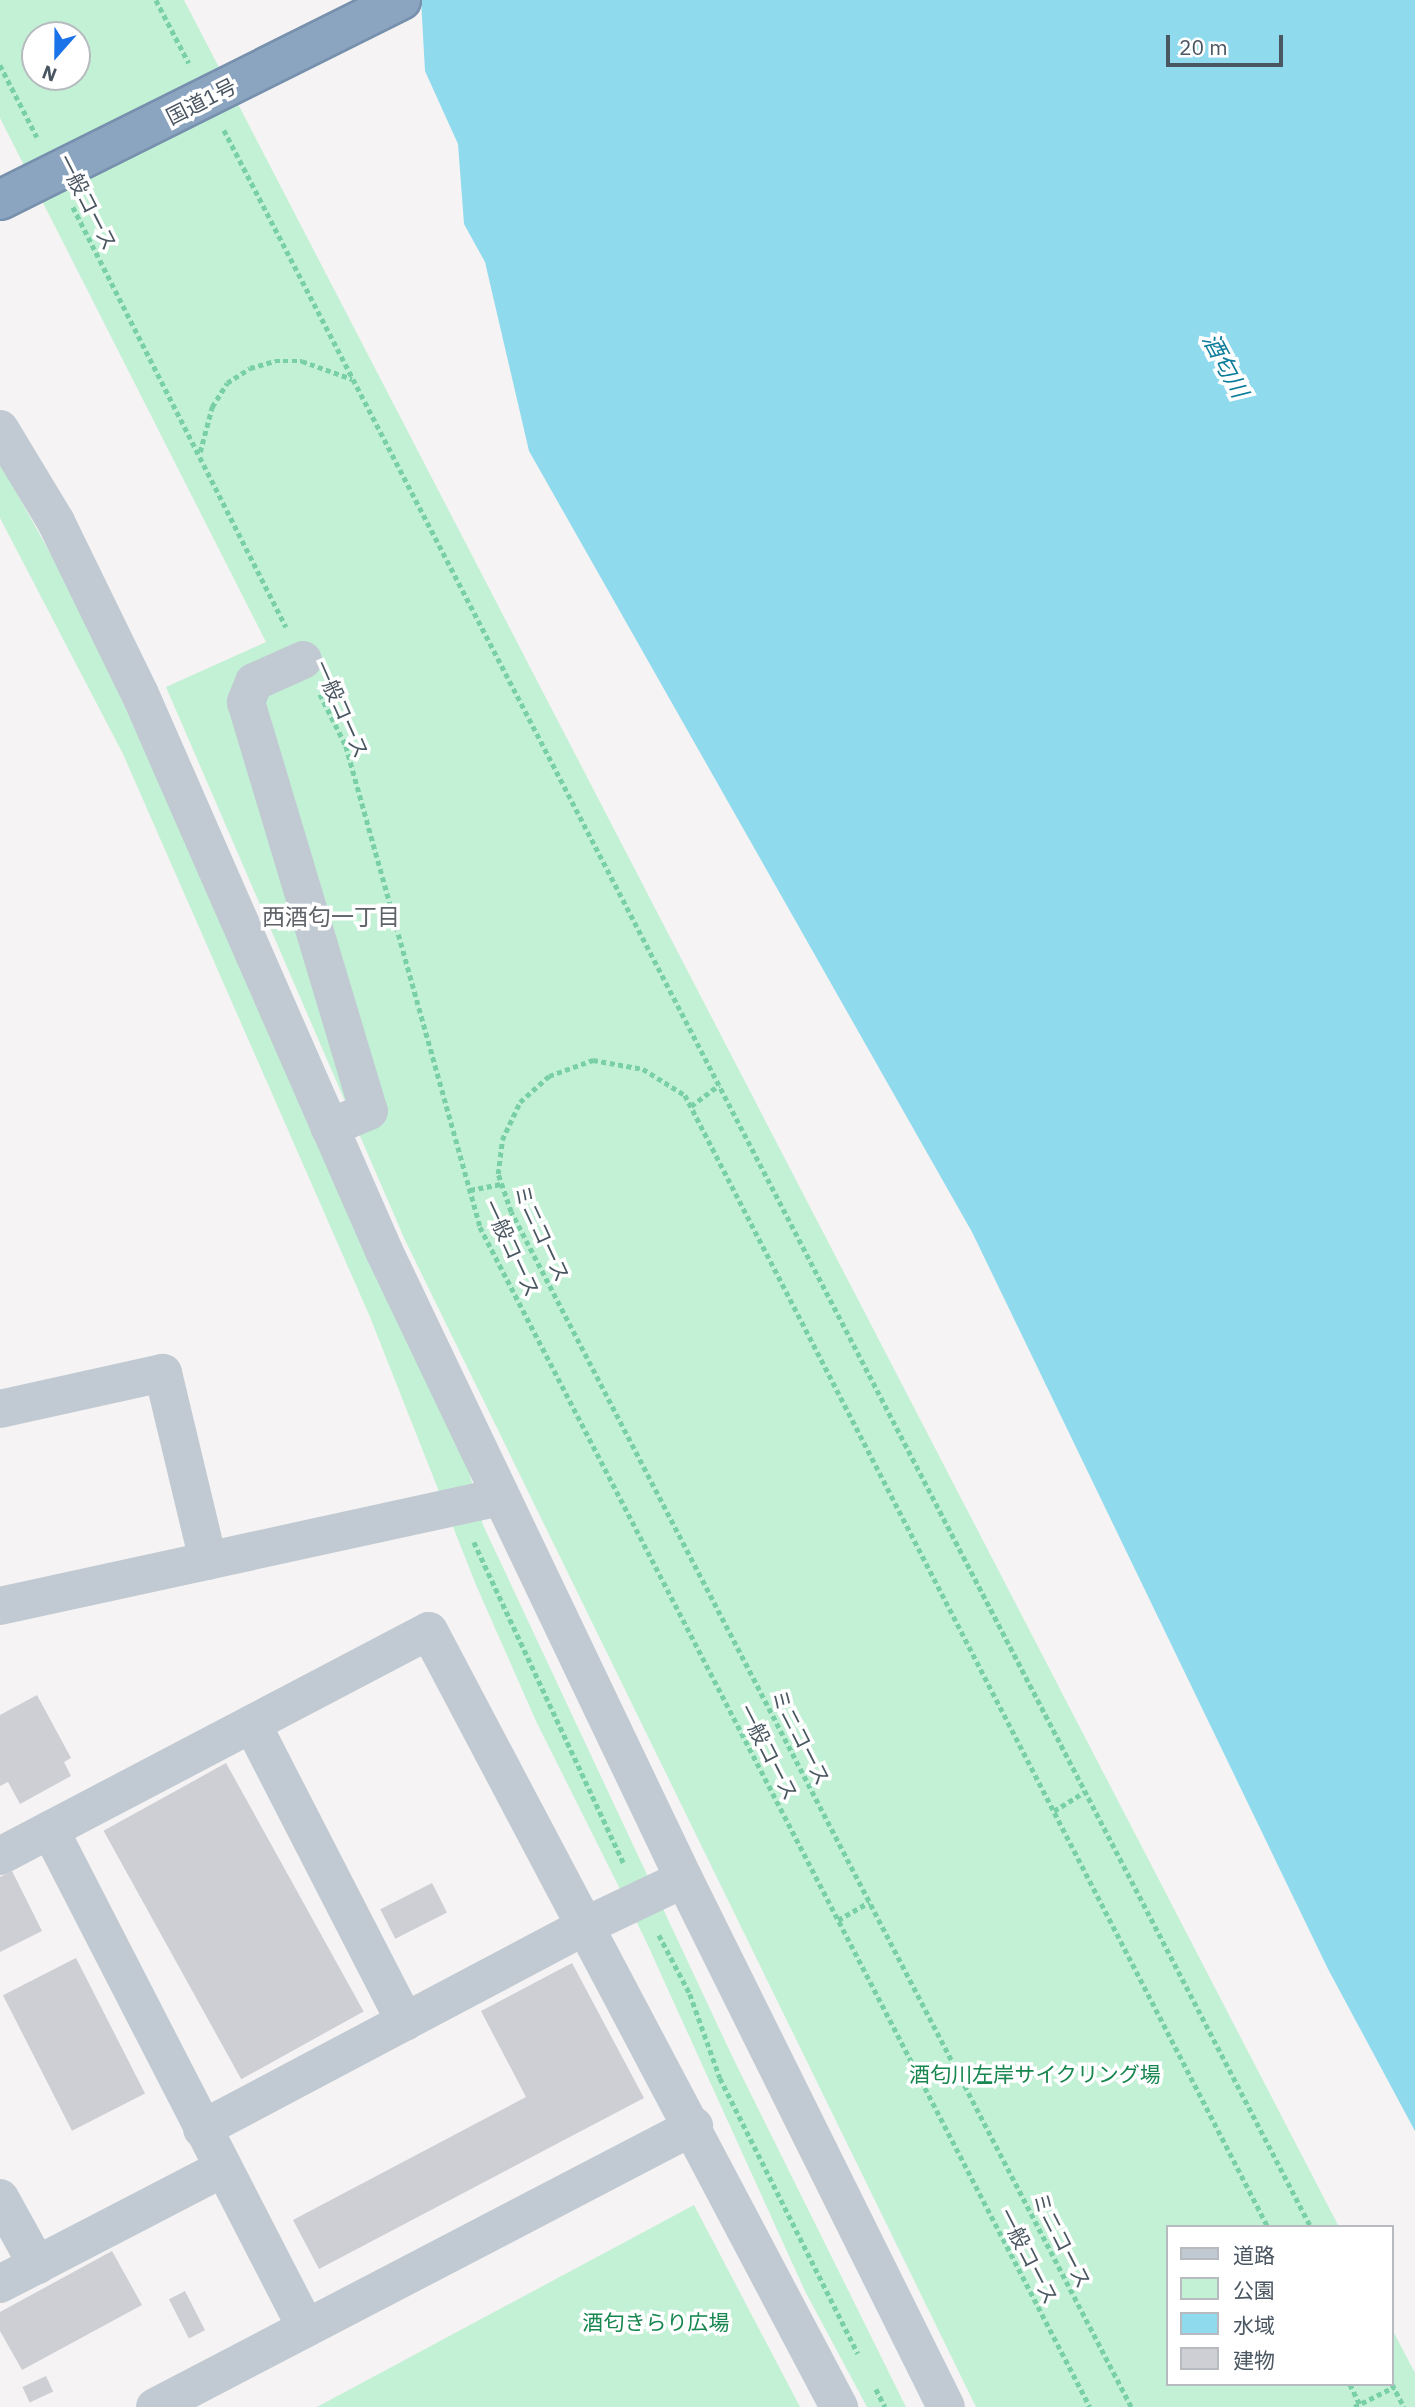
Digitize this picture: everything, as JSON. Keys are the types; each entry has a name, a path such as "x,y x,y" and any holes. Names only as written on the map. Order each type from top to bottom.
{"highway":[{"name":"国道1号","path":"0,200 401,0"}],"street":[{"path":"0,429 56,522 140,694 330,1128 500,1497 684,1879 946,2407"},
{"path":"303,660 254,682 247,692 246,702 369,1111 330,1128"},
{"path":"0,1409 163,1373 208,1561"},
{"path":"0,1606 500,1497"},
{"path":"0,1856 429,1631 694,2126 839,2407"},
{"path":"252,1724 405,2022"},
{"path":"50,1830 306,2328"},
{"path":"202,2129 587,1925 684,1879"},
{"path":"155,2407 694,2126"},
{"path":"0,2284 222,2169"},
{"path":"0,2198 37,2265"}],"path":[{"path":"156,0 194,74"},
{"name":"一般コース","path":"0,65 44,150"},
{"path":"220,122 1310,2225"},
{"name":"一般コース","path":"69,199 346,746 480,1227 1090,2407"},
{"path":"200,454 212,408 227,383 250,368 275,361 302,361 353,380"},
{"name":"ミニコース","path":"1130,2407 512,1213 502,1184 502,1140 520,1102 549,1076 593,1060 643,1069 685,1095 1267,2225"},
{"path":"691,1107 719,1085"},
{"path":"470,1190 502,1184"},
{"path":"1054,1811 1085,1792"},
{"path":"838,1920 869,1902"},
{"path":"1351,2386 1358,2406 1391,2386"},
{"path":"1394,2386 1404,2407"}],"green space":[{"name":"酒匂川左岸サイクリング場","path":"0,0 184,0 1338,2225 1166,2225 1166,2386 1394,2386 1394,2333 1415,2373 1415,2407 976,2407 405,1240 166,687 266,642 0,118"},
{"path":"0,463 78,603 467,1464 483,1525 733,2058 906,2407 867,2407 805,2291 645,1939 536,1721 476,1585 370,1317 123,754 0,518"},
{"name":"酒匂きらり広場","path":"694,2205 800,2407 317,2407"}],"water":[{"name":"酒匂川","path":"421,0 1415,0 1415,2131 1328,1969 972,1232 529,451 485,262 464,224 458,144 425,71"}],"building":[{"path":"37,1695 71,1758 64,1762 71,1776 20,1804 8,1782 0,1786 0,1715"},
{"path":"226,1763 364,2011 241,2079 104,1831"},
{"path":"12,1871 42,1931 0,1952 0,1877"},
{"path":"432,1883 447,1912 395,1939 380,1909"},
{"path":"76,1958 145,2093 72,2131 3,1995"},
{"path":"572,1963 644,2098 319,2269 293,2220 526,2097 481,2011"},
{"path":"112,2251 142,2305 22,2370 0,2331 0,2312"},
{"path":"185,2291 205,2330 189,2338 169,2299"},
{"path":"46,2376 53,2391 30,2402 22,2387"}],"district":[{"name":"西酒匂一丁目","path":"331,916"}]}
